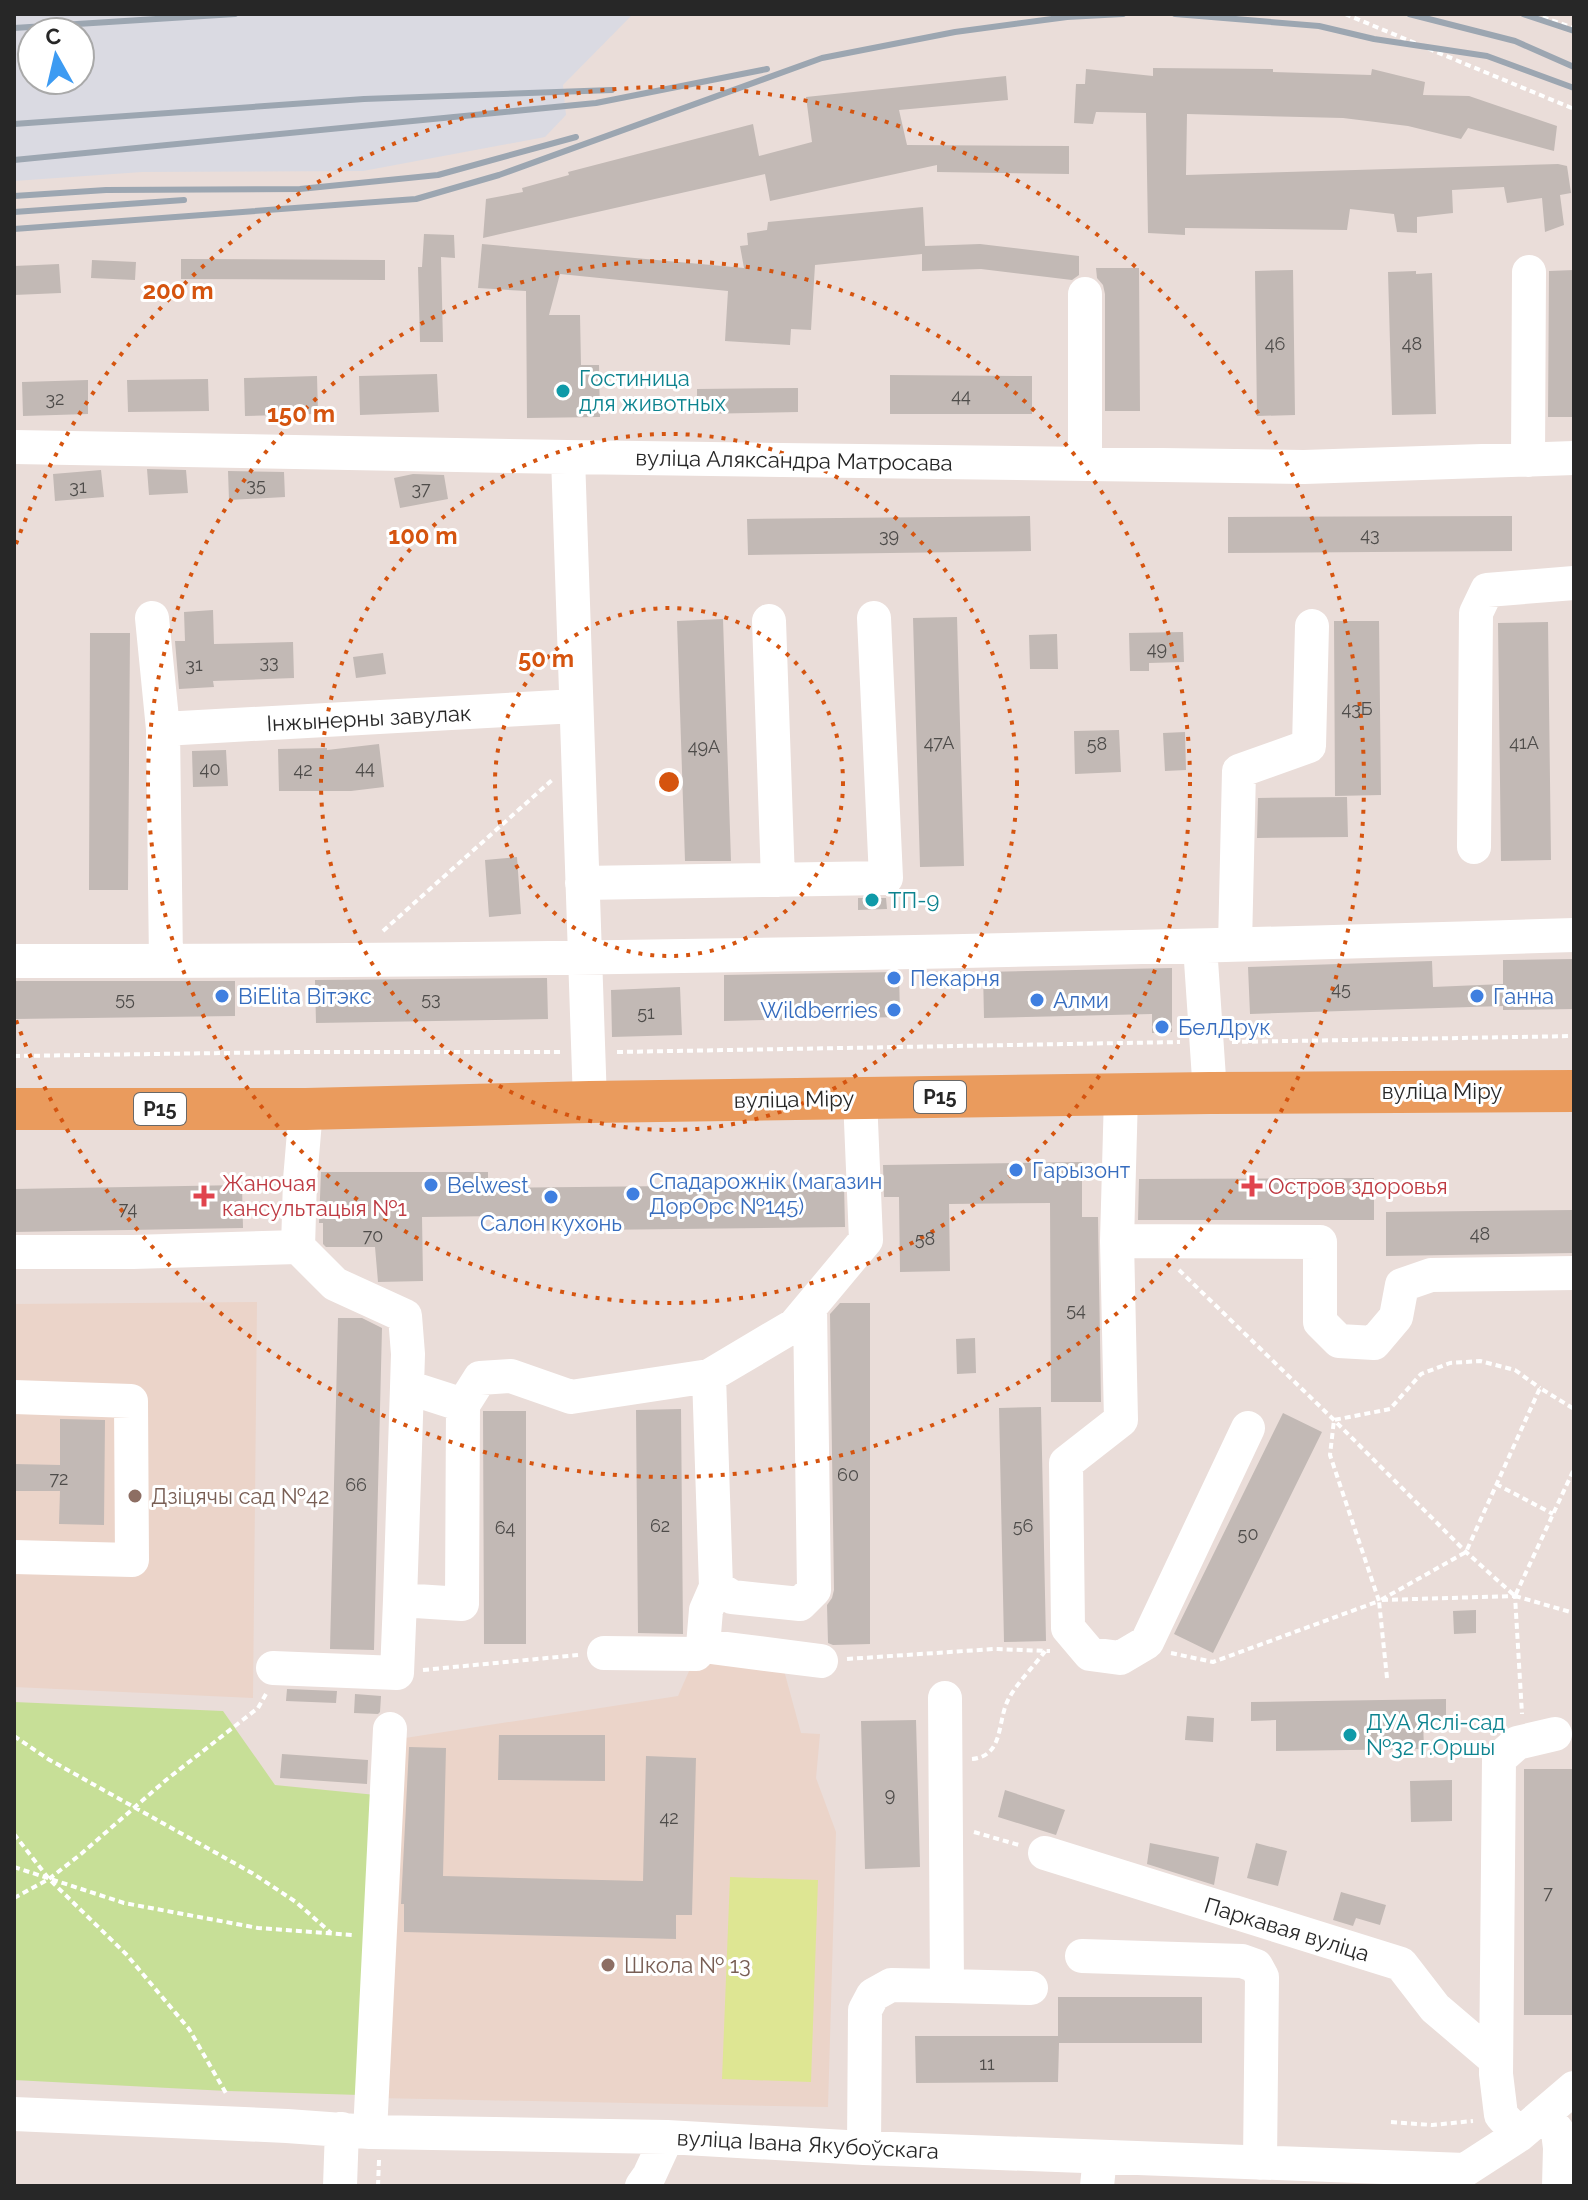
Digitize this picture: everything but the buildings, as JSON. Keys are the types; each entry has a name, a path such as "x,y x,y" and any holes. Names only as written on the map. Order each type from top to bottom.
{"main road":[{"name":"вуліца Міру","path":"14,1109 306,1109 1210,1093 1574,1091"}],"street":[{"path":"1528,460 1529,272"},
{"path":"1085,294 1085,464"},
{"name":"вуліца Аляксандра Матросава","path":"14,447 1304,467 1574,458"},
{"path":"568,457 590,1102"},
{"path":"1474,847 1476,613 1487,590 1574,583"},
{"path":"152,618 163,729 166,961"},
{"path":"582,883 886,878 874,618"},
{"path":"769,621 778,880"},
{"path":"1235,945 1239,771 1309,746 1312,626"},
{"name":"Інжынерны завулак","path":"163,729 576,706"},
{"path":"14,961 585,958 1574,935"},
{"path":"1200,946 1210,1093"},
{"path":"1121,1095 1133,1241 1121,1420 1066,1463 1068,1628 1090,1654 1120,1658 1147,1642 1248,1428"},
{"path":"400,1600 462,1604 463,1405 480,1378 511,1376 571,1397 709,1376 795,1325 866,1240 860,1098"},
{"path":"273,1668 397,1673 408,1354 405,1316 335,1284 298,1247 306,1109"},
{"path":"1133,1241 1320,1242 1320,1322 1339,1341 1374,1343 1396,1317 1402,1285 1431,1275 1574,1273"},
{"path":"14,1252 298,1247"},
{"path":"716,1587 732,1597 800,1604 814,1590 810,1307"},
{"path":"604,1653 696,1654 703,1646 706,1610 716,1587 709,1376"},
{"path":"407,1387 463,1405"},
{"path":"14,1397 131,1401 132,1560 14,1557"},
{"path":"703,1646 821,1661"},
{"path":"945,1698 947,1986"},
{"path":"340,2186 364,2136 390,1729"},
{"path":"1555,1734 1517,1743 1499,1759 1496,2060 1501,2115 1558,2132 1564,2166"},
{"name":"Паркавая вуліца","path":"1045,1853 1401,1964 1435,2008 1496,2060"},
{"path":"1082,1956 1242,1961 1256,1966 1262,1977 1260,2163"},
{"path":"864,2148 865,2010 873,1995 891,1985 1031,1988"},
{"name":"вуліца Івана Якубоўскага","path":"14,2114 364,2136 667,2137 864,2148 1098,2172 1260,2163 1465,2178 1574,2088"},
{"path":"642,2186 667,2137"}],"path":[{"path":"1345,14 1574,109"},
{"path":"1533,14 1574,28"},
{"path":"350,961 578,757"},
{"path":"14,1056 588,1052 1574,1036"},
{"path":"1133,1241 1334,1420 1466,1552 1515,1596"},
{"path":"1334,1420 1390,1409 1421,1374 1450,1363 1480,1361 1515,1370 1574,1409"},
{"path":"1147,1642 1164,1652 1213,1662 1379,1601 1466,1552 1540,1388"},
{"path":"1334,1420 1330,1455 1379,1601 1387,1678"},
{"path":"1517,1743 1522,1714 1515,1596 1574,1469"},
{"path":"1496,1484 1553,1514"},
{"path":"1379,1601 1515,1596 1574,1613"},
{"path":"821,1661 994,1649 1088,1652"},
{"path":"945,1762 981,1758 989,1753 999,1735 1008,1699 1046,1650"},
{"path":"397,1673 604,1653"},
{"path":"14,1898 49,1879 258,1708 265,1698 273,1668"},
{"path":"14,1736 48,1759 252,1873 296,1902 331,1933"},
{"path":"946,1824 1045,1853"},
{"path":"14,1834 49,1879 126,1954 189,2029 229,2098"},
{"path":"14,1867 124,1903 258,1928 379,1938"},
{"path":"364,2136 378,2186"}],"shaded area":[{"path":"14,14 633,14 563,85 566,115 545,137 363,171 142,172 14,181"},
{"name":"Дзіцячы сад №42","path":"257,1302 253,1698 14,1687 14,1304"},
{"name":"Школа № 13","path":"693,1662 782,1663 801,1733 820,1734 816,1778 836,1832 828,2107 377,2098 405,1738 678,1696"}],"green space":[{"path":"14,1702 223,1711 275,1785 376,1795 360,2095 14,2080"},
{"path":"730,1877 818,1880 811,2082 722,2079"}],"railway":[{"path":"14,28 235,14"},
{"path":"14,229 416,199 499,175 822,58 955,32 1067,17 1123,14"},
{"path":"1175,14 1319,26 1374,39 1487,56 1574,88"},
{"path":"1409,14 1515,41 1574,67"},
{"path":"1523,14 1574,31"},
{"path":"14,160 596,103 767,69"},
{"path":"14,124 364,99 612,90"},
{"path":"14,196 106,190 300,189 438,175 576,137"},
{"path":"14,212 184,200"}],"place":[{"name":"Гостиница для животных","path":"563,391"},
{"name":"ТП-9","path":"872,900"},
{"name":"Пекарня","path":"894,978"},
{"name":"ВiElita Вітэкс","path":"222,996"},
{"name":"Ганна","path":"1477,996"},
{"name":"Алми","path":"1037,1000"},
{"name":"Wildberries","path":"894,1010"},
{"name":"БелДрук","path":"1162,1027"},
{"name":"Гарызонт","path":"1016,1170"},
{"name":"Belwest","path":"431,1185"},
{"name":"Остров здоровья","path":"1252,1186"},
{"name":"Спадарожнік (магазин ДорОрс №145)","path":"633,1194"},
{"name":"Жаночая кансультацыя №1","path":"204,1196"},
{"name":"Салон кухонь","path":"551,1197"},
{"name":"Дзіцячы сад №42","path":"135,1496"},
{"name":"ДУА Яслі-сад №32 г.Оршы","path":"1350,1735"},
{"name":"Школа № 13","path":"608,1965"}]}
